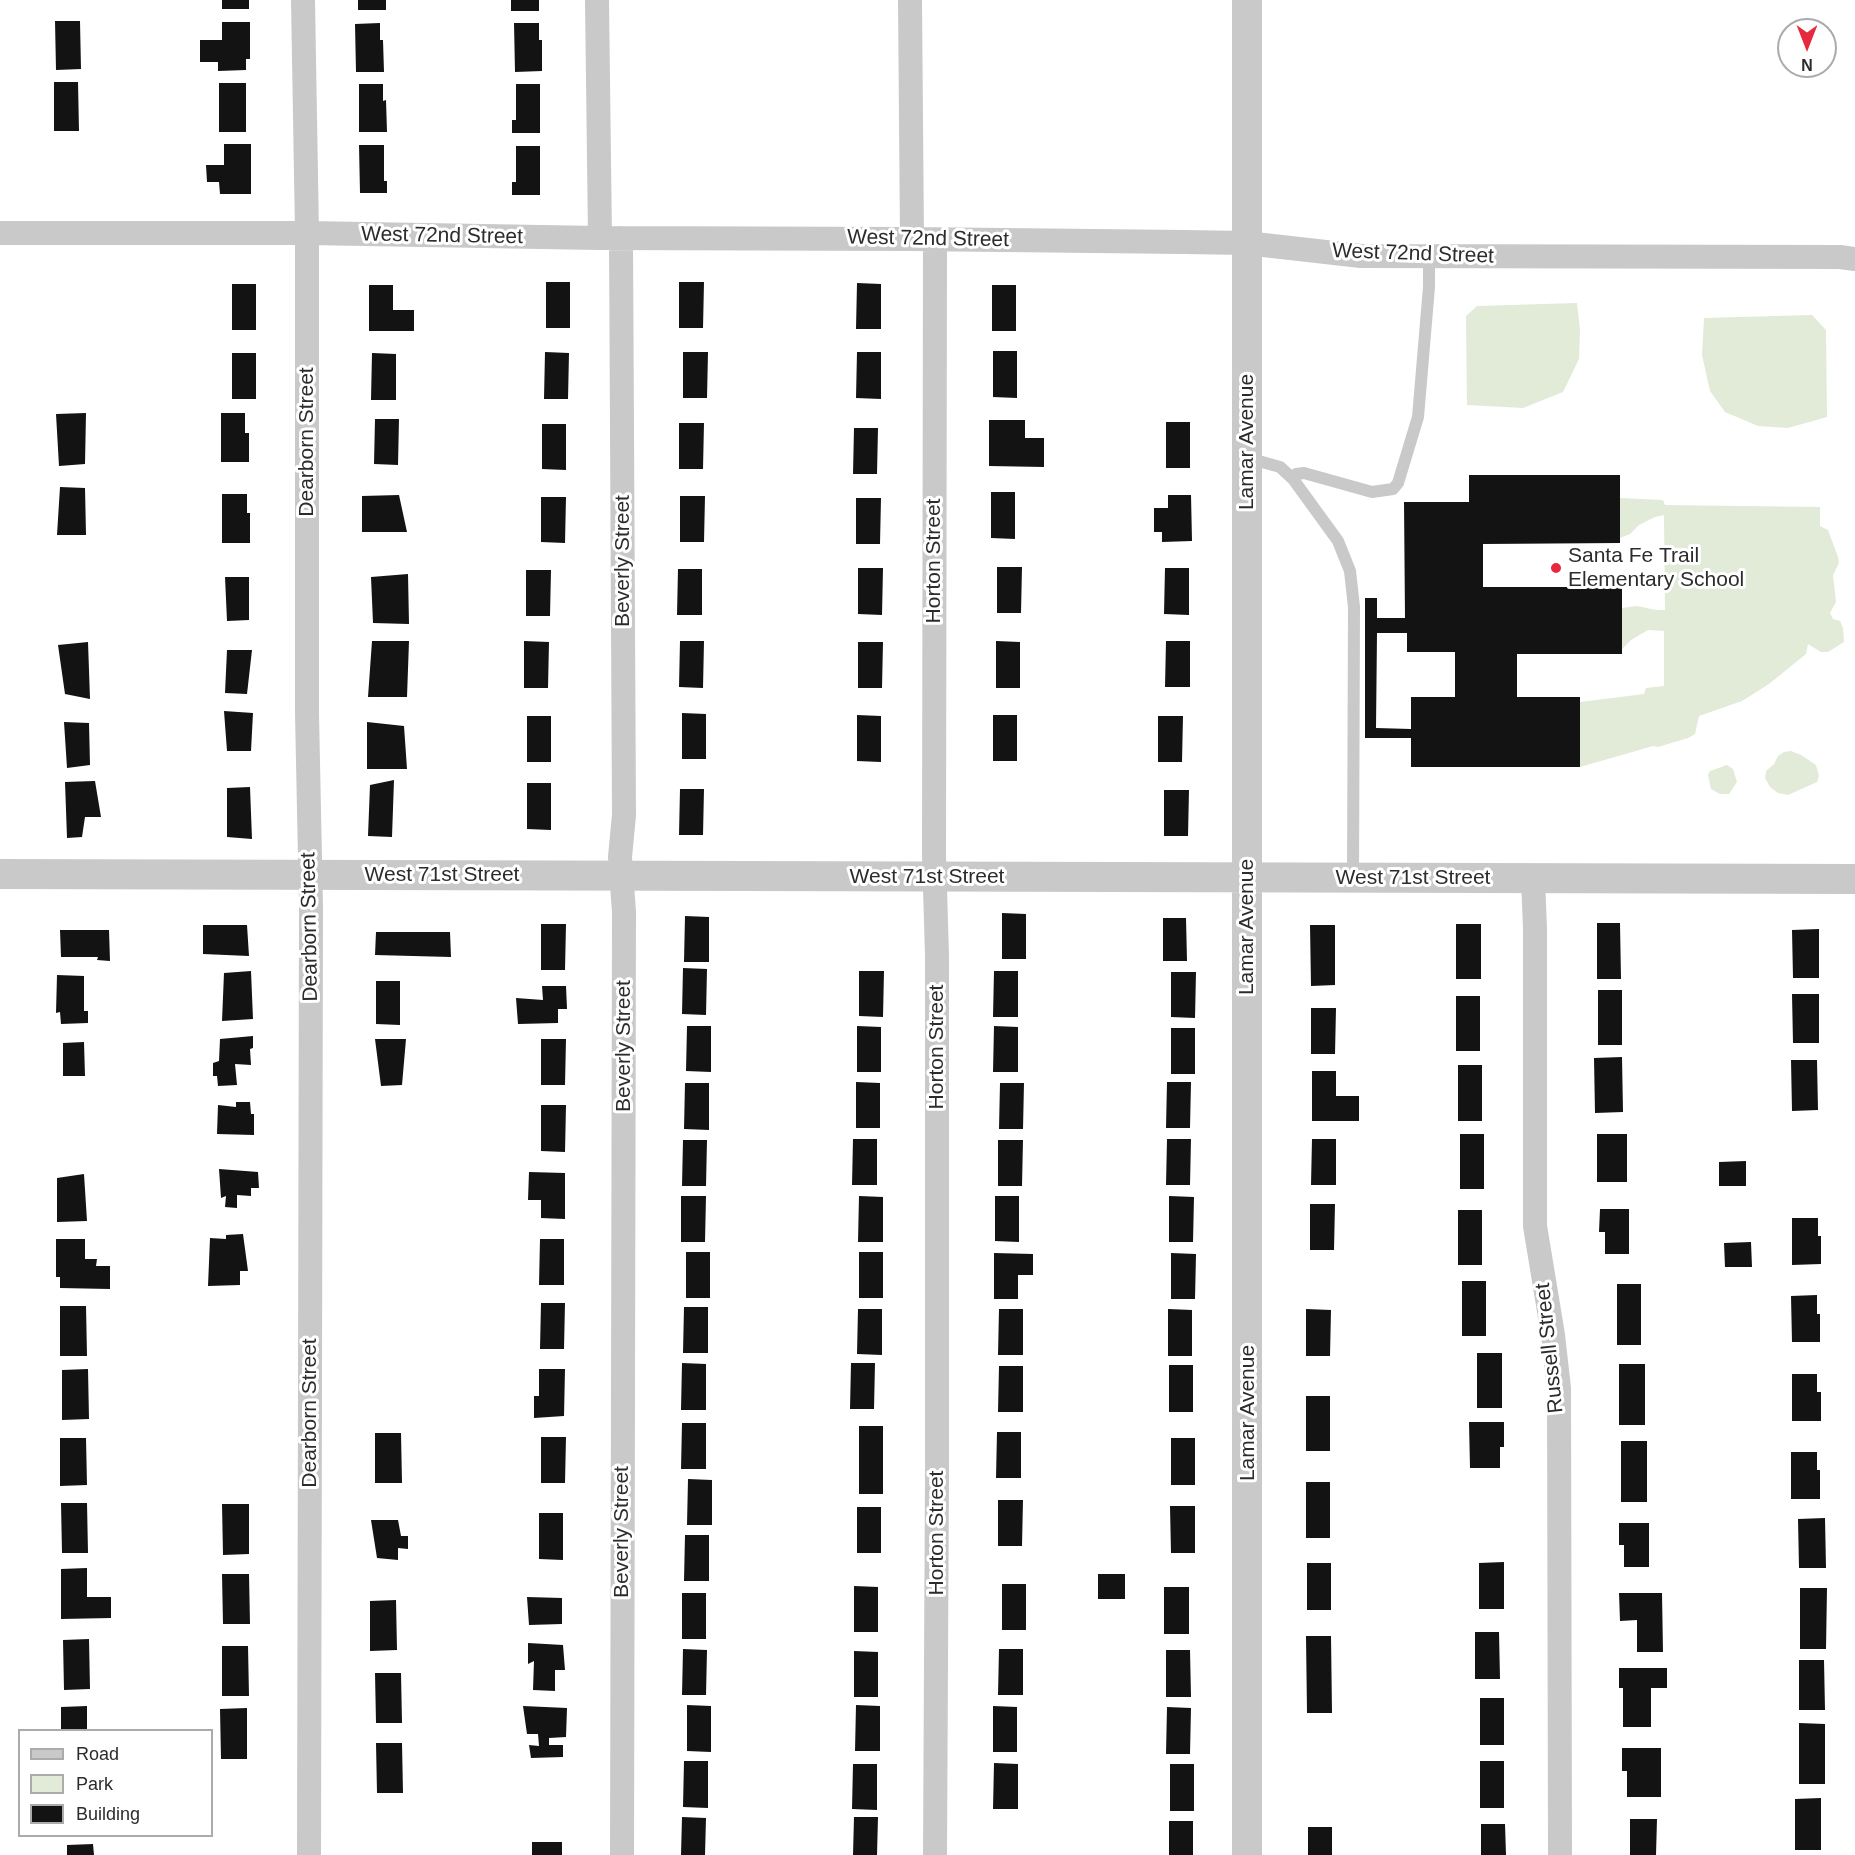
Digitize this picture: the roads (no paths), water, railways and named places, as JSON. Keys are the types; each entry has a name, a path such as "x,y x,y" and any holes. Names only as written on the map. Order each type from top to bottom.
{"street":[{"name":"Dearborn Street","path":"303,0 310,875 309,1855"},
{"name":"Beverly Street","path":"597,0 610,238 624,815 620,857 624,912 622,1855"},
{"name":"Horton Street","path":"910,0 923,239 935,877 937,1459 935,1855"},
{"name":"Lamar Avenue","path":"1247,0 1247,1855"},
{"name":"West 72nd Street","path":"0,233 306,233 1246,243 1361,256 1840,257 1855,259"},
{"name":"West 71st Street","path":"0,874 1855,879"},
{"name":"Russell Street","path":"1533,878 1535,1226 1553,1335 1559,1388 1560,1855"}],"lane":[{"path":"1293,479 1296,474 1304,473 1372,492 1393,489 1398,483 1418,417 1429,287 1429,256"},
{"path":"1247,458 1280,467 1293,479 1338,541 1350,571 1354,594 1353,878"}],"place":[{"name":"Santa Fe Trail Elementary School","path":"1556,568"}]}
